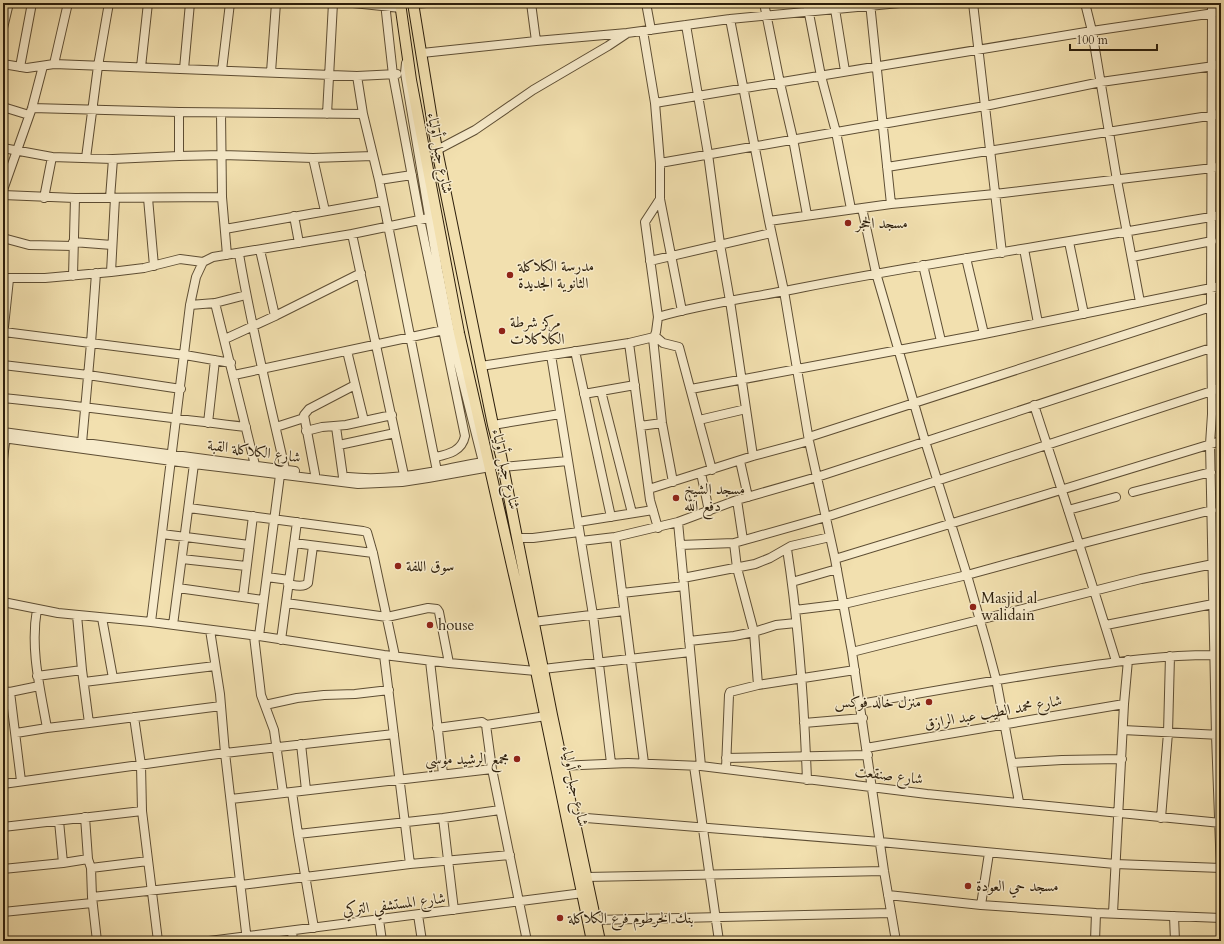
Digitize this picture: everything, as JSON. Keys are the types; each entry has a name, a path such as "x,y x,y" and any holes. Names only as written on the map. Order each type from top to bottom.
{"main road":[{"name":"شارع جبل أولياء","path":"413,4 437,150 534,622 546,716 574,817 600,941"},
{"name":"شارع جبل أولياء","path":"400,5 407,58 459,332 487,463 540,670 560,766 592,941"}],"street":[{"path":"3,28 9,3"},
{"path":"20,67 32,3"},
{"path":"54,64 68,3"},
{"path":"86,158 98,66 109,3"},
{"path":"141,67 148,3"},
{"path":"184,70 190,3"},
{"path":"222,70 230,3"},
{"path":"271,72 276,3"},
{"path":"327,114 333,3"},
{"path":"353,3 400,5"},
{"path":"413,4 426,3"},
{"path":"531,3 536,41"},
{"path":"646,3 647,30 660,163 660,199 682,310"},
{"path":"764,3 793,139 807,215"},
{"path":"422,53 627,33 766,15 807,7 835,9 870,4 900,3"},
{"path":"973,3 1002,253"},
{"path":"1085,3 1092,31 1117,180 1140,302"},
{"path":"1212,3 1217,13 1217,168 1212,217 1212,391 1210,444 1212,510 1217,546 1213,564 1213,604 1218,655 1221,872"},
{"path":"870,4 891,204"},
{"path":"385,5 393,75 412,174 425,219 450,331 487,463"},
{"path":"807,7 821,76 836,132 851,209"},
{"path":"835,9 845,71"},
{"path":"655,103 1092,31 1217,13"},
{"path":"730,19 771,233 784,291 796,370 809,439 844,604 863,718 884,871 896,941"},
{"path":"686,25 699,96 753,456"},
{"path":"437,150 475,130 533,90 608,46 627,33"},
{"path":"407,58 405,73 425,219 444,330 465,436 462,445 458,449 452,453 436,457"},
{"path":"3,64 20,67 34,67 54,64 357,76 393,75 405,73"},
{"path":"3,190 30,111 43,66"},
{"path":"660,163 985,106 1101,82 1217,66"},
{"path":"357,76 363,114 379,180 438,471"},
{"path":"3,107 30,111 92,110 363,114"},
{"path":"179,156 180,112"},
{"path":"221,113 222,197 227,255"},
{"path":"888,167 1217,114"},
{"path":"3,148 52,157 112,159 222,155 313,158 373,156"},
{"path":"44,198 52,157"},
{"path":"313,158 324,211"},
{"path":"111,272 112,159"},
{"path":"769,221 891,204 995,194 1217,168"},
{"path":"379,180 412,174"},
{"path":"3,195 44,198 222,197"},
{"path":"73,276 75,198"},
{"path":"148,198 154,266"},
{"path":"660,199 645,222 658,317 654,337 662,423 673,482"},
{"path":"225,229 383,201"},
{"path":"862,208 876,273 924,441 938,481 981,620 996,680 1019,802"},
{"path":"658,317 682,310 876,273 1069,242 1221,215"},
{"path":"294,216 299,243"},
{"path":"3,337 6,279 73,276 111,272 154,266 180,259 203,262 227,255 352,234 425,219"},
{"path":"650,261 771,233"},
{"path":"352,234 404,476"},
{"path":"3,238 34,246 73,244 112,245"},
{"path":"1132,257 1212,241"},
{"path":"1069,242 1084,314"},
{"path":"1024,249 1038,323"},
{"path":"260,250 275,316"},
{"path":"239,254 246,295 276,426 282,472 274,519 267,577 256,636 261,695 274,730 283,793"},
{"path":"966,258 984,334"},
{"path":"151,622 181,389 190,305 198,271 203,262"},
{"path":"923,265 941,341"},
{"path":"82,442 96,273"},
{"path":"224,339 275,316 361,273"},
{"path":"691,389 984,334 1221,286"},
{"path":"190,305 215,303 246,295"},
{"path":"215,303 255,465"},
{"path":"649,489 809,439 1211,307"},
{"path":"234,375 264,370 444,330"},
{"path":"4,332 185,355 230,363"},
{"path":"481,366 629,343 654,337 663,343 680,347 712,470"},
{"path":"629,343 650,500 658,528"},
{"path":"516,538 580,536 616,537 658,528 737,500 817,477 1211,348"},
{"path":"347,351 364,421"},
{"path":"575,351 611,517"},
{"path":"551,355 593,616 611,763"},
{"path":"208,423 215,360"},
{"path":"3,365 88,375 181,389"},
{"path":"315,474 304,415 309,409 355,385"},
{"path":"584,394 635,385"},
{"path":"680,545 734,543 826,517 1221,388"},
{"path":"601,391 632,513"},
{"path":"3,398 85,406 246,427"},
{"path":"1034,406 1080,544 1116,661"},
{"path":"699,420 746,409"},
{"path":"493,425 560,414"},
{"path":"306,431 322,427 336,427 392,415"},
{"path":"276,426 304,418"},
{"path":"640,426 662,423"},
{"path":"336,427 343,477"},
{"path":"339,445 395,433"},
{"path":"3,459 4,435"},
{"name":"شارع الكلاكلة القبة","path":"4,435 172,458 255,465 282,472 358,484 402,482 428,478 487,463"},
{"name":"شارع الكلاكلة القبة","path":"4,435 82,442 172,458 194,464 365,478 404,476 487,463 568,460"},
{"path":"835,559 1221,441"},
{"path":"740,461 748,497"},
{"path":"173,625 194,464"},
{"path":"1133,492 1211,472"},
{"path":"701,473 709,511"},
{"path":"1068,510 1116,498"},
{"path":"737,500 743,540"},
{"path":"189,508 367,532 373,553 395,656"},
{"path":"578,522 653,510"},
{"path":"796,610 844,604 967,575 1212,510"},
{"path":"243,597 253,516"},
{"path":"281,640 297,522"},
{"path":"678,522 690,652 697,766 703,827 718,941"},
{"path":"162,534 249,545"},
{"path":"622,593 683,582 763,561 786,548 830,536"},
{"path":"616,537 630,660 644,763"},
{"path":"294,543 373,553"},
{"path":"734,543 737,568 754,632 758,685"},
{"path":"267,577 302,586 306,585 308,583 313,546"},
{"path":"786,548 796,610 802,678 807,780"},
{"path":"182,558 246,566"},
{"path":"852,652 1141,579 1213,564"},
{"path":"792,582 837,568"},
{"path":"178,588 263,600"},
{"path":"3,602 77,615 151,622 430,661 540,670 690,652"},
{"path":"286,603 387,617 428,608 437,609 439,612 449,663"},
{"path":"1106,625 1213,604"},
{"path":"37,609 34,638 37,676 47,728"},
{"path":"534,622 593,616 624,611"},
{"path":"77,615 89,724"},
{"path":"102,618 113,678"},
{"path":"689,641 754,632 776,625 796,623"},
{"path":"210,630 221,706 225,753 247,939"},
{"path":"384,655 410,864"},
{"path":"860,704 1116,661 1170,656 1218,655"},
{"path":"1161,818 1168,733 1170,656"},
{"path":"1113,913 1124,704 1128,660"},
{"path":"430,661 443,774"},
{"path":"84,682 215,666"},
{"path":"37,676 82,670"},
{"path":"726,768 729,695 734,690 855,670"},
{"path":"21,781 16,733 7,692 39,686"},
{"path":"265,704 297,698 389,690"},
{"name":"شارع محمد الطيب عبد الرازق","path":"726,758 806,757 867,752 1004,724 1124,704"},
{"path":"16,733 221,706"},
{"path":"438,728 482,722 486,725 546,716"},
{"path":"134,717 141,765 142,811 158,941"},
{"path":"804,723 863,718"},
{"path":"486,725 492,769 527,941"},
{"path":"1123,730 1219,735"},
{"path":"3,784 277,746 394,734"},
{"path":"301,744 306,790"},
{"path":"1012,763 1122,759"},
{"name":"شارع صنقعت","path":"560,766 644,763 726,768 807,780 927,794 1220,823"},
{"path":"231,799 492,769"},
{"path":"292,792 314,928"},
{"path":"298,834 443,818 500,810"},
{"path":"3,827 142,811"},
{"path":"85,817 97,941"},
{"path":"574,817 880,842 1115,864 1221,868"},
{"path":"443,818 454,910"},
{"path":"59,820 63,863"},
{"path":"981,905 989,853"},
{"path":"3,912 152,892 305,877 410,864 510,855"},
{"path":"3,869 88,859"},
{"path":"91,868 148,861"},
{"path":"586,877 884,871"},
{"name":"شارع المستشفي التركي","path":"209,941 247,939 292,931 583,893"},
{"path":"888,895 981,905 1096,913 1221,918"},
{"path":"596,920 891,913"},
{"path":"1095,941 1096,913"},
{"path":"418,915 422,941"},
{"path":"1174,916 1175,941"},
{"path":"379,920 382,941"},
{"path":"292,931 294,941"}],"place":[{"name":"مسجد الحجر","path":"848,223"},
{"name":"مدرسة الكلاكلة الثانوية الجديدة","path":"510,275"},
{"name":"مركز شرطة الكلاكلات","path":"502,331"},
{"name":"مسجد الشيخ دفع الله","path":"676,498"},
{"name":"سوق اللفة","path":"398,566"},
{"name":"Masjid al walidain","path":"973,607"},
{"name":"house","path":"430,625"},
{"name":"منزل خالد فوكس","path":"929,702"},
{"name":"مجمع الرشيد موسي","path":"517,759"},
{"name":"مسجد حي العودة","path":"968,886"},
{"name":"بنك الخرطوم فرع الكلاكلة","path":"560,918"}]}
